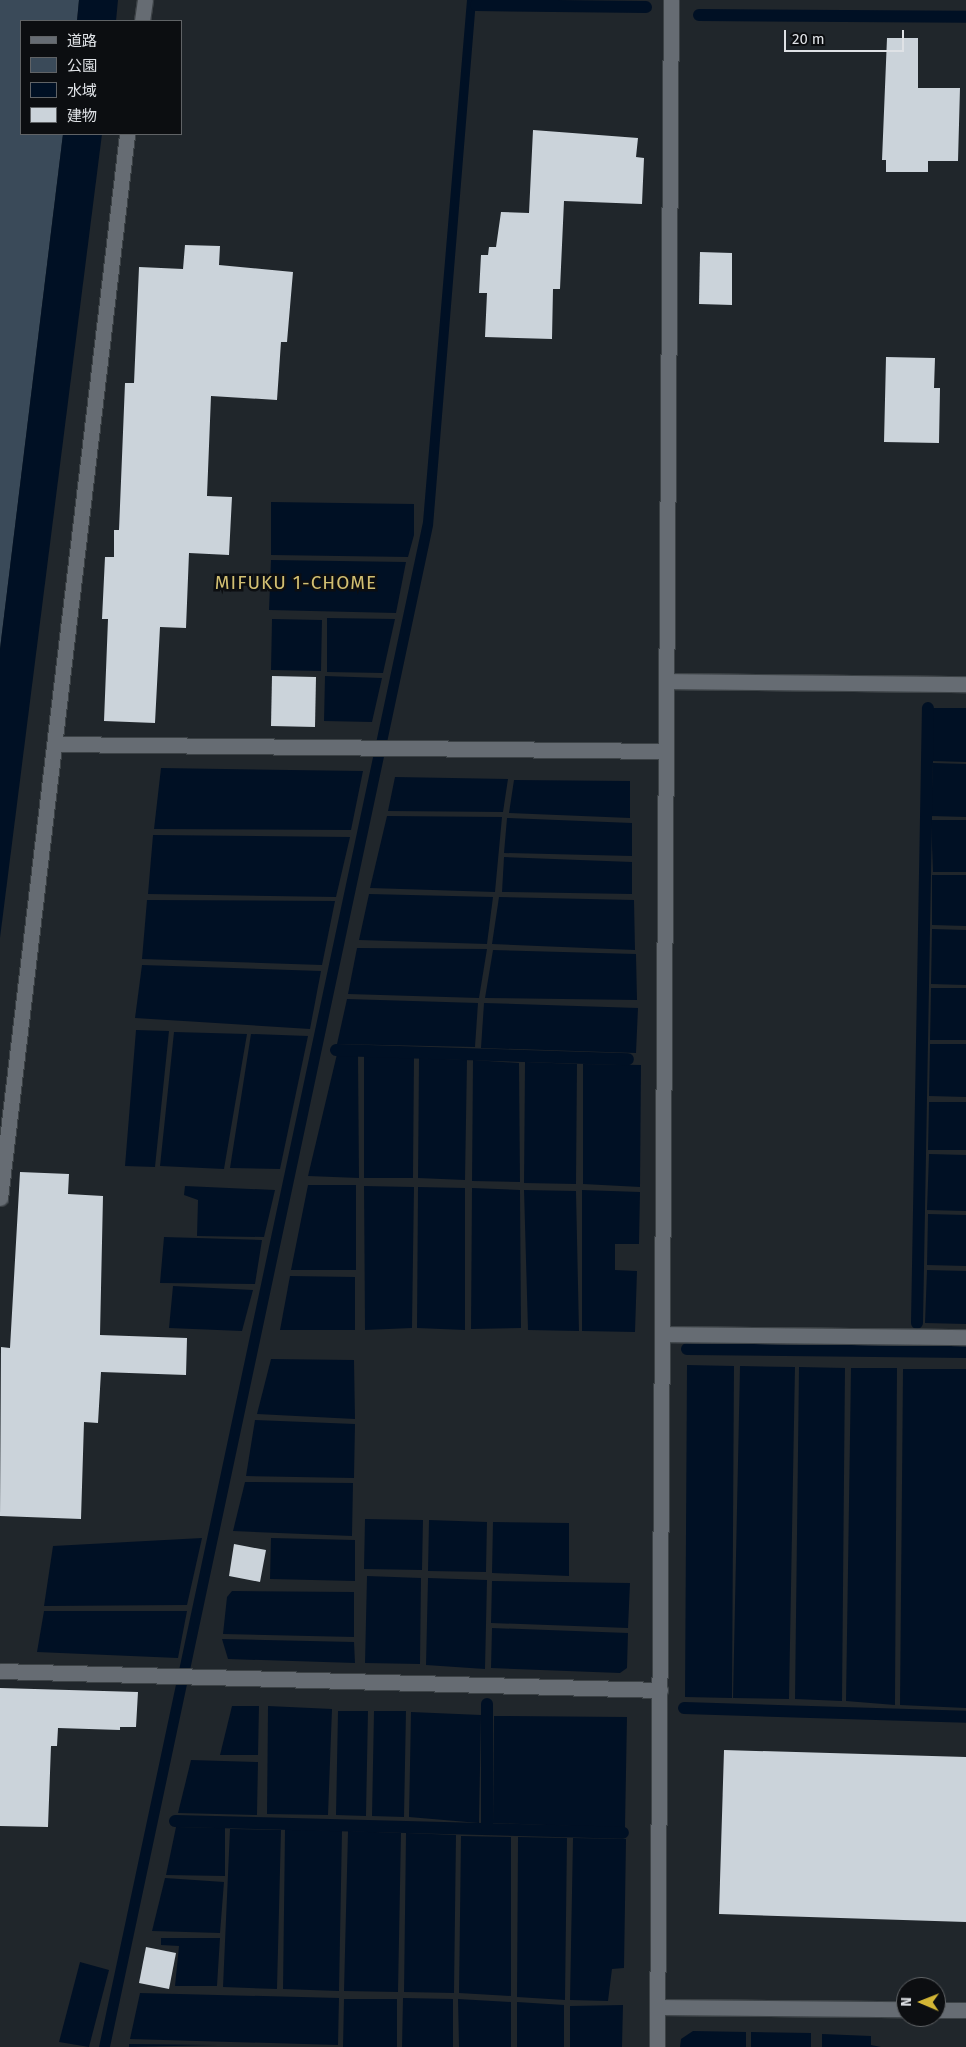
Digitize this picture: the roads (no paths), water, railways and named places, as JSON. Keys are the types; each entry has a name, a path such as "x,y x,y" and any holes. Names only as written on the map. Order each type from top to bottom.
{"street":[{"path":"142,20 145,0"},
{"path":"657,2047 672,0"},
{"path":"0,1198 56,744 127,135"},
{"path":"667,681 966,684"},
{"path":"56,744 666,751"},
{"path":"663,1334 966,1337"},
{"path":"0,1671 660,1690"},
{"path":"658,2007 896,2009"},
{"path":"946,2010 966,2010"}],"water":[{"path":"79,0 118,0 116,20 77,20"},
{"path":"467,0 476,0 433,526 110,2047 99,2047 423,522"},
{"path":"63,135 102,135 0,938 0,649"},
{"path":"271,502 414,504 414,535 408,557 271,555"},
{"path":"271,560 406,562 396,613 269,610"},
{"path":"327,618 395,619 383,673 327,672"},
{"path":"272,619 322,620 321,671 271,670"},
{"path":"325,676 382,678 372,722 324,721"},
{"path":"933,708 966,708 966,762 932,761"},
{"path":"933,763 966,764 966,817 931,816"},
{"path":"161,768 363,771 351,830 154,829"},
{"path":"395,777 508,779 503,812 388,811"},
{"path":"514,780 630,781 630,818 509,813"},
{"path":"387,816 502,817 495,892 370,888"},
{"path":"507,818 632,823 632,856 504,853"},
{"path":"931,820 966,820 966,872 933,872"},
{"path":"153,835 350,837 336,897 148,894"},
{"path":"504,857 632,862 632,894 502,892"},
{"path":"932,875 966,875 966,926 932,925"},
{"path":"369,894 493,897 487,944 359,940"},
{"path":"499,897 634,900 635,950 492,944"},
{"path":"147,900 335,901 322,965 142,959"},
{"path":"932,929 966,930 966,985 931,984"},
{"path":"357,948 487,949 479,998 348,994"},
{"path":"493,950 636,954 637,1000 485,998"},
{"path":"142,965 321,971 310,1029 135,1018"},
{"path":"931,988 966,988 966,1040 930,1040"},
{"path":"347,999 478,1003 475,1047 337,1044"},
{"path":"484,1003 638,1008 636,1053 481,1048"},
{"path":"136,1030 169,1031 155,1167 125,1166"},
{"path":"174,1032 247,1034 224,1169 160,1166"},
{"path":"251,1034 308,1036 280,1169 230,1168"},
{"path":"930,1044 966,1044 966,1097 929,1096"},
{"path":"337,1054 358,1054 359,1178 308,1176"},
{"path":"364,1055 414,1058 413,1178 364,1178"},
{"path":"419,1058 467,1060 465,1180 418,1178"},
{"path":"473,1060 519,1063 520,1182 472,1181"},
{"path":"525,1062 577,1064 576,1184 524,1183"},
{"path":"583,1064 641,1065 640,1187 583,1184"},
{"path":"929,1102 966,1102 966,1150 928,1150"},
{"path":"929,1154 966,1155 966,1211 927,1210"},
{"path":"308,1185 356,1185 356,1270 291,1270"},
{"path":"185,1186 275,1190 264,1237 197,1236 198,1200 184,1195"},
{"path":"364,1186 414,1187 412,1328 365,1330"},
{"path":"418,1187 465,1188 465,1330 417,1328"},
{"path":"472,1188 520,1190 521,1328 471,1329"},
{"path":"524,1190 576,1191 579,1331 528,1330"},
{"path":"582,1190 640,1192 639,1244 615,1244 615,1270 637,1271 635,1332 582,1331"},
{"path":"928,1214 966,1215 966,1266 927,1265"},
{"path":"164,1237 262,1240 255,1284 160,1283"},
{"path":"927,1270 966,1271 966,1324 925,1323"},
{"path":"290,1276 355,1277 355,1330 280,1330"},
{"path":"173,1286 253,1290 242,1331 169,1328"},
{"path":"271,1359 354,1360 355,1419 257,1414"},
{"path":"687,1365 734,1366 732,1698 685,1697"},
{"path":"740,1366 795,1367 789,1699 733,1698"},
{"path":"799,1367 845,1368 842,1701 795,1699"},
{"path":"851,1368 897,1368 895,1705 846,1701"},
{"path":"903,1369 966,1369 966,1708 900,1705"},
{"path":"255,1420 355,1424 354,1478 246,1476"},
{"path":"245,1482 353,1483 352,1536 233,1531"},
{"path":"365,1519 423,1520 422,1570 364,1569"},
{"path":"429,1520 487,1522 486,1572 428,1571"},
{"path":"493,1522 569,1523 569,1576 492,1573"},
{"path":"202,1538 187,1605 44,1606 53,1546"},
{"path":"271,1538 355,1540 355,1581 270,1579"},
{"path":"367,1576 421,1578 420,1664 365,1663"},
{"path":"428,1578 487,1580 485,1669 426,1665"},
{"path":"492,1581 630,1583 628,1628 491,1623"},
{"path":"232,1591 354,1592 354,1637 223,1634 227,1597"},
{"path":"44,1611 187,1611 178,1658 37,1652"},
{"path":"492,1628 628,1633 627,1668 620,1673 491,1668"},
{"path":"222,1639 354,1642 355,1663 228,1659"},
{"path":"232,1706 259,1706 258,1755 220,1755"},
{"path":"268,1706 332,1709 328,1815 267,1814"},
{"path":"338,1711 368,1711 366,1816 336,1815"},
{"path":"374,1711 406,1711 404,1817 372,1816"},
{"path":"411,1712 481,1715 479,1823 409,1817"},
{"path":"494,1716 627,1717 625,1828 493,1823"},
{"path":"191,1760 258,1762 257,1815 178,1813"},
{"path":"176,1827 225,1828 225,1876 166,1875"},
{"path":"230,1829 281,1830 277,1989 223,1987"},
{"path":"285,1829 342,1831 339,1991 283,1989"},
{"path":"348,1831 401,1833 398,1992 344,1991"},
{"path":"406,1833 456,1835 454,1993 404,1992"},
{"path":"461,1836 511,1837 511,1996 459,1993"},
{"path":"518,1837 567,1838 565,2000 517,1997"},
{"path":"573,1838 626,1839 624,1968 612,1969 608,2001 570,2000"},
{"path":"165,1878 224,1882 220,1933 152,1931"},
{"path":"161,1938 220,1938 217,1986 175,1986 179,1946 161,1945"},
{"path":"80,1962 109,1970 89,2047 59,2042"},
{"path":"140,1993 339,1998 338,2045 130,2039"},
{"path":"403,1998 453,1999 453,2047 402,2047"},
{"path":"344,1999 397,1999 397,2047 343,2047"},
{"path":"458,1999 511,2002 511,2047 459,2047"},
{"path":"517,2002 564,2005 564,2047 517,2047"},
{"path":"623,2005 622,2047 570,2047 570,2006"},
{"path":"693,2031 746,2032 746,2047 680,2047 681,2039"},
{"path":"751,2032 811,2033 811,2047 751,2047"},
{"path":"822,2034 871,2036 871,2045 881,2047 822,2047"},
{"path":"129,2044 218,2045 129,2047"}],"waterway":[{"path":"476,5 646,7"},
{"path":"699,15 966,17"},
{"path":"917,1323 928,708"},
{"path":"336,1050 628,1059"},
{"path":"687,1349 966,1352"},
{"path":"487,1704 487,1829"},
{"path":"684,1708 966,1717"},
{"path":"175,1821 623,1833"}],"district":[{"name":"MIFUKU 1-CHOME","path":"296,583"}]}
